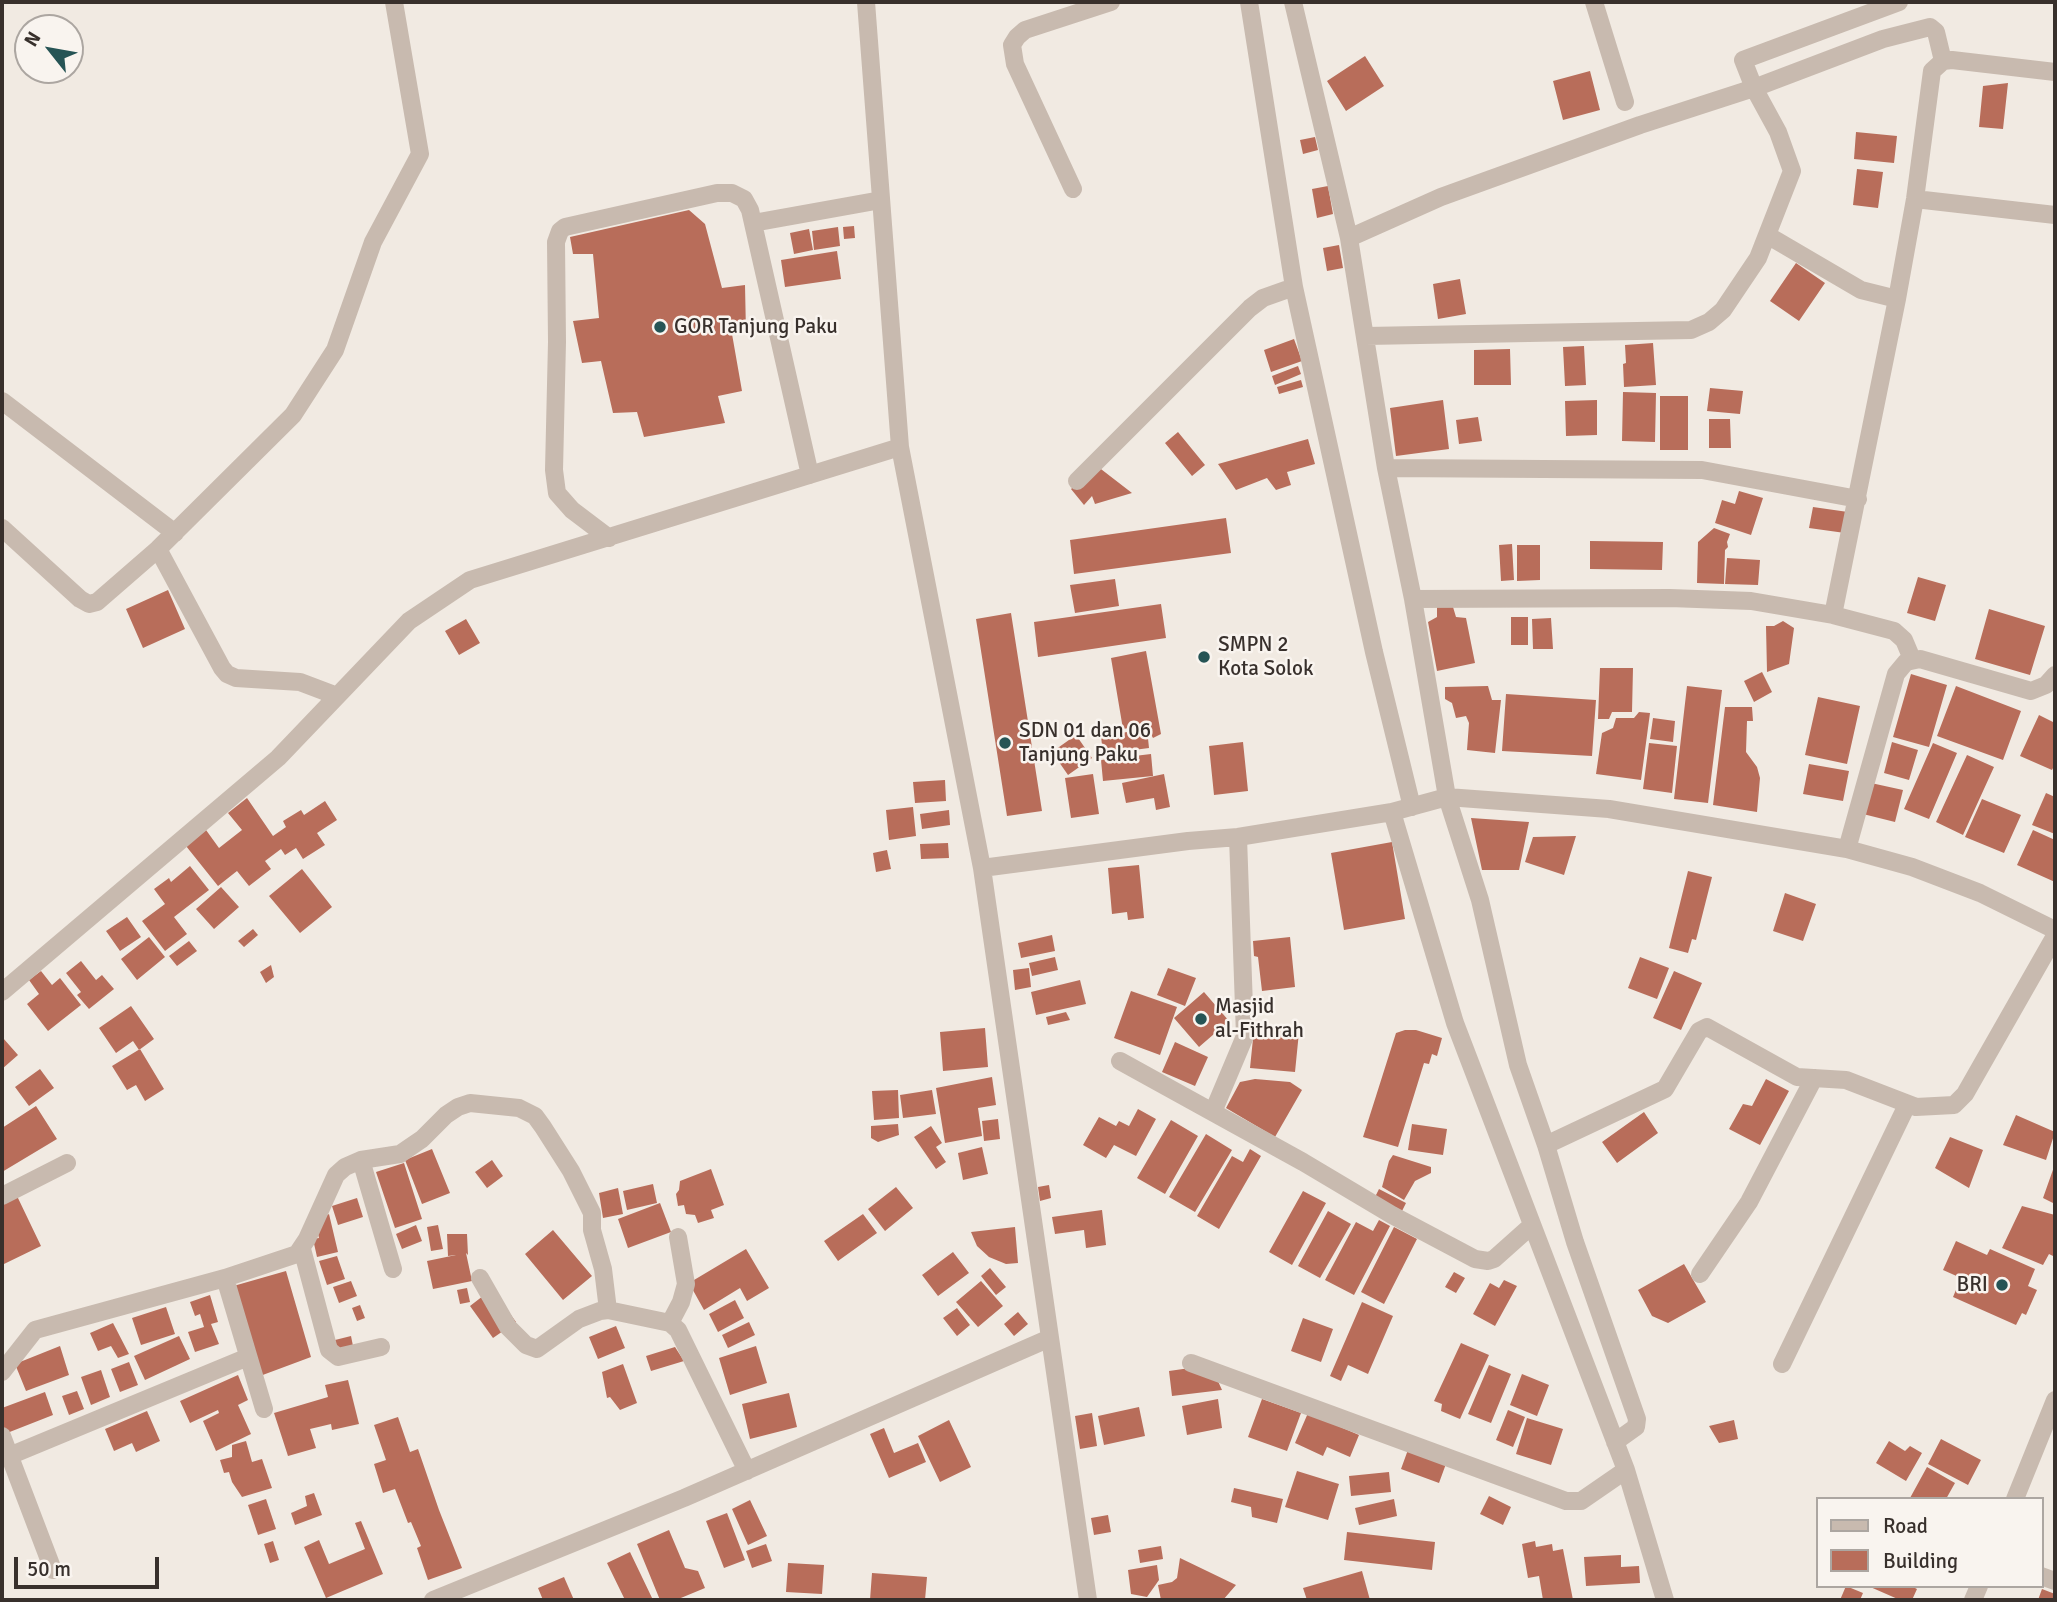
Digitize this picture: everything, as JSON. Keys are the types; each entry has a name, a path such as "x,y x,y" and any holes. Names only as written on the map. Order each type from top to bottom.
{"street":[{"path":"2,528 80,600 89,604 104,597 158,549 287,422 334,350 373,242 417,162 419,146 394,2"},
{"path":"866,2 900,447 982,868 1088,1600"},
{"path":"1073,189 1015,64 1013,45 1025,30 1111,2"},
{"path":"1248,2 1294,287 1374,652 1412,807"},
{"path":"1293,2 1349,238 1386,468 1413,599 1447,797 1480,900 1518,1065 1546,1145 1575,1242 1637,1419 1636,1427 1615,1442"},
{"path":"1594,2 1625,102"},
{"path":"1366,336 1691,330 1709,322 1723,310 1758,258 1791,171 1778,132 1743,63 1746,58 1899,2"},
{"path":"1349,238 1441,197 1640,125 1754,88 1883,39 1930,27 1936,32 1943,61"},
{"path":"1833,615 1897,299 1932,71 1943,61 2055,72"},
{"path":"609,538 572,510 557,493 554,470 558,235 565,226 725,192 737,194 744,199 750,210 810,475"},
{"path":"1914,199 2055,215"},
{"path":"753,223 881,200"},
{"path":"1767,234 1861,290 1897,299"},
{"path":"1077,481 1250,308 1263,298 1294,287"},
{"path":"2,401 175,533"},
{"path":"2,992 278,758 409,621 470,580 900,447"},
{"path":"1386,468 1702,470 1858,499"},
{"path":"158,549 227,674 236,678 307,683 337,696"},
{"path":"1413,599 1670,598 1751,601 1833,615 1894,631 1904,640 1912,659"},
{"path":"1847,849 1896,674 1900,668 1912,659 1920,659 2031,691 2046,685 2055,675"},
{"path":"982,868 1238,837 1392,812 1447,797 1609,809 1847,849 1912,867 1980,893 2055,930"},
{"path":"1392,812 1455,1023 1626,1470 1665,1600"},
{"path":"1213,1112 1245,1036 1238,837"},
{"path":"1546,1145 1665,1089 1703,1028 1712,1028 1789,1075 1846,1080 1907,1105 1954,1105 1965,1094 2055,936"},
{"path":"1120,1061 1475,1259 1494,1259 1531,1226"},
{"path":"1700,1274 1749,1202 1814,1078"},
{"path":"2,1372 35,1330 289,1259 302,1249 336,1175 345,1167 361,1160 400,1154 422,1139 446,1115 470,1103 491,1103 529,1111 535,1116 571,1171 592,1213 592,1230 603,1269 608,1310"},
{"path":"1782,1364 1907,1105"},
{"path":"361,1160 393,1269"},
{"path":"2,1196 67,1163"},
{"path":"670,1323 681,1303 686,1284 678,1237"},
{"path":"302,1249 329,1350 338,1357 381,1347"},
{"path":"225,1278 264,1409"},
{"path":"480,1278 508,1327 526,1345 537,1349 579,1319 608,1310 670,1323 678,1330 747,1471"},
{"path":"433,1600 747,1471 1050,1338"},
{"path":"9,1456 248,1357"},
{"path":"1191,1363 1566,1501 1581,1501 1626,1470"},
{"path":"2016,1497 2055,1400"},
{"path":"2,1437 54,1570"}],"building":[{"path":"1365,56 1384,86 1346,111 1327,81"},
{"path":"1590,71 1600,110 1563,120 1553,81"},
{"path":"2008,83 2003,129 1979,127 1983,86"},
{"path":"1856,132 1897,136 1894,163 1854,159"},
{"path":"1315,137 1318,150 1303,154 1300,140"},
{"path":"1857,169 1883,172 1878,208 1853,205"},
{"path":"1328,186 1333,214 1317,218 1312,189"},
{"name":"GOR Tanjung Paku","path":"689,210 705,224 722,288 745,285 746,333 732,334 742,391 718,396 725,423 644,437 637,412 613,413 601,361 582,363 573,321 599,318 593,254 573,254 570,237"},
{"path":"854,226 855,238 844,239 843,227"},
{"path":"838,227 840,246 814,250 812,231"},
{"path":"809,229 813,250 794,254 790,233"},
{"path":"1339,245 1343,268 1327,271 1323,248"},
{"path":"837,251 841,279 785,287 781,260"},
{"path":"1796,263 1825,283 1799,321 1770,301"},
{"path":"1460,279 1466,314 1438,319 1433,284"},
{"path":"1294,339 1302,361 1271,372 1264,350"},
{"path":"1653,343 1656,385 1624,387 1625,345"},
{"path":"1584,346 1586,385 1565,386 1563,347"},
{"path":"1510,349 1511,385 1474,385 1474,350"},
{"path":"1298,366 1301,374 1275,385 1272,376"},
{"path":"1301,380 1303,387 1279,394 1277,387"},
{"path":"1710,388 1743,391 1740,414 1707,411"},
{"path":"1623,392 1656,393 1655,442 1622,441"},
{"path":"1660,396 1688,396 1688,450 1660,450"},
{"path":"1443,400 1449,449 1396,456 1390,408"},
{"path":"1597,400 1597,435 1566,436 1565,401"},
{"path":"1478,417 1482,441 1459,444 1456,420"},
{"path":"1709,419 1730,419 1731,448 1709,448"},
{"path":"1178,432 1205,465 1192,476 1165,443"},
{"path":"1308,439 1315,464 1287,472 1291,485 1276,490 1267,478 1236,490 1218,464"},
{"path":"1097,466 1132,493 1095,504 1092,496 1084,505 1071,489"},
{"path":"1739,491 1763,498 1751,535 1715,523 1722,500 1735,504"},
{"path":"1813,507 1848,512 1845,533 1809,528"},
{"path":"1226,518 1231,553 1074,574 1070,540"},
{"path":"1714,528 1730,534 1725,550 1724,584 1697,583 1698,542"},
{"path":"1590,541 1663,542 1662,570 1590,569"},
{"path":"1512,544 1514,580 1501,581 1499,545"},
{"path":"1517,545 1540,545 1540,580 1517,581"},
{"path":"1727,558 1760,560 1758,585 1725,584"},
{"path":"1918,577 1946,585 1935,621 1907,613"},
{"path":"1115,579 1119,606 1075,613 1070,585"},
{"path":"168,590 185,629 143,648 126,609"},
{"path":"1161,604 1166,638 1038,657 1034,622"},
{"path":"1437,607 1453,607 1456,617 1466,618 1475,663 1437,671 1428,622 1437,617"},
{"path":"1989,609 2045,626 2030,675 1975,659"},
{"path":"1011,613 1042,811 1007,816 976,619"},
{"path":"1511,617 1528,617 1528,645 1511,645"},
{"path":"1551,618 1553,649 1533,649 1532,619"},
{"path":"466,619 480,643 459,655 445,631"},
{"path":"1783,621 1794,628 1789,664 1767,672 1766,626 1774,626"},
{"path":"1146,651 1161,734 1153,738 1146,725 1123,729 1111,658"},
{"path":"1600,668 1633,668 1632,712 1612,712 1609,719 1598,719"},
{"path":"1762,672 1772,692 1754,702 1744,681"},
{"path":"1911,674 1947,685 1929,747 1893,737"},
{"path":"1488,686 1492,700 1501,700 1495,753 1467,750 1469,723 1466,716 1456,718 1452,703 1445,699 1445,687"},
{"path":"1687,686 1722,690 1708,803 1674,799"},
{"path":"1956,686 2021,711 2003,760 1937,736"},
{"path":"1506,694 1596,700 1592,756 1502,751"},
{"path":"1818,697 1860,706 1847,764 1805,755"},
{"path":"1725,707 1752,707 1753,721 1747,721 1746,752 1757,767 1760,778 1757,812 1713,805"},
{"path":"1639,712 1650,713 1641,780 1596,774 1602,733 1613,728 1616,718 1634,718"},
{"path":"2039,715 2055,723 2055,764 2052,770 2020,756"},
{"path":"1653,718 1675,721 1673,742 1650,739"},
{"path":"1147,729 1149,748 1103,754 1101,736"},
{"path":"1076,735 1092,758 1068,775 1052,752"},
{"path":"1243,742 1248,791 1214,795 1209,746"},
{"path":"1892,742 1918,750 1909,780 1884,773"},
{"path":"1649,743 1677,746 1672,793 1643,789"},
{"path":"1933,743 1957,753 1929,819 1904,809"},
{"path":"1151,754 1153,776 1103,781 1101,760"},
{"path":"1967,755 1994,767 1963,835 1936,822"},
{"path":"1809,764 1849,771 1843,801 1803,794"},
{"path":"1093,774 1099,814 1071,818 1065,778"},
{"path":"1164,774 1170,807 1156,810 1154,798 1126,803 1122,783"},
{"path":"945,780 946,801 915,803 913,782"},
{"path":"1871,783 1903,790 1895,822 1863,814"},
{"path":"2046,793 2055,797 2055,834 2032,825"},
{"path":"247,798 273,836 286,827 283,821 301,810 304,815 325,801 337,820 317,833 325,845 303,859 296,848 285,855 281,849 265,861 271,869 249,886 237,871 218,886 186,846 206,830 219,848 242,830 228,813"},
{"path":"1982,799 2021,815 2004,853 1965,837"},
{"path":"913,807 916,836 889,840 886,810"},
{"path":"949,810 950,825 922,829 920,814"},
{"path":"1471,818 1529,822 1519,870 1482,870"},
{"path":"2033,830 2055,840 2055,882 2017,865"},
{"path":"1576,836 1564,875 1525,862 1533,837"},
{"path":"1392,842 1405,919 1344,930 1331,853"},
{"path":"948,843 949,858 921,859 920,844"},
{"path":"887,850 891,869 876,872 873,853"},
{"path":"1139,865 1144,918 1128,920 1127,912 1112,914 1108,868"},
{"path":"190,866 209,890 174,917 187,934 165,951 142,921 165,904 154,889 169,878 171,882"},
{"path":"302,869 332,907 300,933 269,896"},
{"path":"1688,871 1712,877 1696,940 1692,939 1688,953 1669,948"},
{"path":"221,887 239,907 214,929 196,909"},
{"path":"1785,893 1816,904 1803,941 1773,931"},
{"path":"127,917 141,937 120,951 106,931"},
{"path":"253,929 258,935 244,947 238,941"},
{"path":"1052,935 1055,951 1021,958 1018,943"},
{"path":"149,937 165,957 137,980 121,959"},
{"path":"1290,937 1295,987 1262,991 1253,941"},
{"path":"189,941 197,951 177,966 169,956"},
{"path":"1055,957 1058,970 1032,976 1029,963"},
{"path":"1640,957 1669,968 1657,999 1628,988"},
{"path":"81,961 96,980 102,975 114,989 89,1009 77,995 81,992 66,973"},
{"path":"271,965 274,977 266,983 260,972"},
{"path":"1029,968 1031,987 1015,990 1013,970"},
{"path":"1168,968 1196,978 1185,1006 1157,995"},
{"path":"41,971 52,985 60,978 81,1005 48,1031 27,1004 39,994 29,980"},
{"path":"1674,971 1702,983 1681,1030 1653,1018"},
{"path":"1080,980 1086,1004 1036,1015 1031,992"},
{"path":"1131,991 1177,1007 1160,1055 1114,1038"},
{"name":"Masjid al-Fithrah","path":"1204,992 1229,1021 1199,1047 1174,1018"},
{"path":"131,1006 154,1039 139,1050 133,1041 116,1053 99,1028"},
{"path":"1066,1012 1070,1020 1048,1025 1046,1017"},
{"path":"985,1028 988,1067 943,1071 940,1032"},
{"path":"1254,1029 1299,1032 1295,1072 1250,1068"},
{"path":"1416,1030 1442,1038 1437,1056 1432,1054 1429,1064 1424,1063 1398,1147 1363,1137 1396,1033"},
{"path":"2,1039 18,1055 2,1069"},
{"path":"1175,1042 1208,1057 1195,1086 1162,1072"},
{"path":"140,1049 164,1089 145,1101 136,1085 127,1090 112,1066"},
{"path":"40,1069 54,1088 29,1106 15,1087"},
{"path":"992,1077 996,1105 978,1108 982,1136 945,1143 936,1088"},
{"path":"1255,1079 1290,1082 1302,1090 1275,1137 1226,1108 1240,1082"},
{"path":"1766,1079 1789,1091 1760,1145 1729,1129 1743,1104 1752,1106"},
{"path":"898,1090 899,1118 874,1120 872,1091"},
{"path":"932,1090 936,1114 903,1118 900,1095"},
{"path":"36,1106 57,1139 2,1172 2,1128"},
{"path":"1138,1109 1156,1119 1136,1156 1114,1145 1106,1158 1083,1145 1099,1117 1116,1126 1119,1121 1129,1126"},
{"path":"1644,1112 1658,1133 1617,1163 1602,1142"},
{"path":"2016,1115 2055,1132 2046,1160 2003,1145"},
{"path":"998,1119 1000,1139 984,1141 982,1121"},
{"path":"1171,1120 1198,1136 1165,1194 1137,1178"},
{"path":"898,1124 899,1135 878,1142 871,1138 871,1126"},
{"path":"1412,1124 1447,1129 1443,1155 1408,1150"},
{"path":"931,1126 942,1143 936,1147 946,1162 936,1169 914,1137"},
{"path":"1206,1134 1232,1150 1195,1212 1169,1197"},
{"path":"1950,1137 1983,1150 1969,1188 1935,1168"},
{"path":"982,1147 988,1174 963,1180 958,1153"},
{"path":"432,1149 450,1193 422,1204 405,1160"},
{"path":"1250,1149 1261,1156 1219,1229 1197,1216 1232,1156 1243,1162"},
{"path":"1393,1155 1431,1167 1431,1173 1415,1181 1404,1200 1382,1187"},
{"path":"492,1160 503,1176 487,1188 475,1172"},
{"path":"404,1163 422,1219 395,1228 376,1172"},
{"path":"2055,1164 2055,1204 2043,1198"},
{"path":"711,1169 724,1205 711,1210 714,1218 698,1223 695,1215 686,1214 684,1205 678,1206 676,1194 680,1181"},
{"path":"653,1184 657,1203 627,1210 623,1191"},
{"path":"1049,1185 1051,1198 1040,1201 1038,1187"},
{"path":"896,1187 913,1208 885,1231 868,1209"},
{"path":"618,1188 623,1214 603,1218 599,1193"},
{"path":"1379,1189 1406,1203 1401,1213 1374,1199"},
{"path":"1303,1191 1326,1203 1292,1265 1269,1252"},
{"path":"17,1196 41,1246 4,1264 2,1204"},
{"path":"357,1198 363,1217 338,1225 332,1206"},
{"path":"660,1203 671,1232 628,1248 618,1219"},
{"path":"2022,1206 2055,1215 2055,1257 2049,1254 2043,1265 2002,1248"},
{"path":"1102,1210 1106,1245 1086,1248 1084,1230 1055,1234 1052,1217"},
{"path":"1328,1211 1351,1224 1320,1278 1298,1266"},
{"path":"329,1214 338,1252 317,1257 313,1239 319,1238 315,1222"},
{"path":"863,1214 877,1233 838,1261 824,1241"},
{"path":"1379,1220 1390,1226 1354,1295 1325,1280 1356,1222 1373,1231"},
{"path":"416,1225 422,1241 402,1249 396,1234"},
{"path":"438,1225 443,1249 431,1251 427,1227"},
{"path":"1015,1227 1018,1263 1006,1264 989,1257 977,1246 971,1232"},
{"path":"1394,1227 1417,1239 1384,1304 1361,1292"},
{"path":"553,1230 592,1276 563,1300 525,1254"},
{"path":"447,1234 467,1234 468,1255 466,1253 472,1281 433,1289 427,1261 456,1255 448,1256"},
{"path":"1956,1241 1987,1255 1990,1249 2035,1269 2028,1286 2037,1290 2026,1315 2022,1313 2016,1325 1953,1297 1961,1278 1943,1270"},
{"path":"746,1249 769,1288 747,1301 740,1288 704,1310 689,1283"},
{"path":"953,1252 969,1273 938,1296 922,1275"},
{"path":"337,1256 345,1279 327,1285 319,1261"},
{"path":"1684,1264 1706,1302 1668,1323 1652,1316 1638,1290"},
{"path":"990,1268 1006,1287 996,1295 981,1276"},
{"path":"286,1271 311,1357 260,1376 230,1287"},
{"path":"1454,1272 1465,1278 1456,1293 1445,1287"},
{"path":"1504,1280 1517,1286 1495,1326 1473,1314 1490,1283 1499,1288"},
{"path":"351,1281 357,1296 339,1303 333,1287"},
{"path":"981,1281 1003,1306 978,1327 956,1302"},
{"path":"467,1288 470,1302 460,1304 457,1290"},
{"path":"492,1289 516,1322 493,1338 470,1306"},
{"path":"210,1295 218,1322 211,1324 219,1344 195,1352 188,1332 204,1327 200,1314 195,1316 190,1302"},
{"path":"735,1300 744,1318 718,1332 709,1314"},
{"path":"1362,1302 1393,1316 1368,1374 1348,1365 1341,1381 1330,1376"},
{"path":"360,1305 365,1318 357,1321 352,1308"},
{"path":"166,1307 175,1334 141,1345 132,1318"},
{"path":"957,1308 970,1325 957,1336 943,1318"},
{"path":"1018,1312 1028,1324 1014,1336 1004,1324"},
{"path":"1303,1318 1333,1329 1321,1362 1291,1351"},
{"path":"749,1322 755,1335 728,1348 722,1335"},
{"path":"113,1323 129,1354 118,1358 111,1346 98,1351 90,1333"},
{"path":"616,1326 625,1348 598,1359 589,1337"},
{"path":"179,1336 190,1359 145,1380 134,1356"},
{"path":"351,1336 353,1346 338,1350 335,1340"},
{"path":"1461,1343 1489,1355 1460,1419 1441,1411 1442,1404 1434,1401"},
{"path":"60,1346 69,1375 26,1391 15,1364"},
{"path":"756,1346 767,1383 730,1395 719,1358"},
{"path":"675,1347 684,1361 651,1371 646,1356"},
{"path":"129,1362 138,1385 120,1392 111,1369"},
{"path":"623,1364 637,1403 620,1410 610,1397 607,1398 602,1372"},
{"path":"1489,1365 1511,1374 1491,1423 1468,1414"},
{"path":"1190,1368 1217,1379 1222,1390 1172,1396 1169,1371"},
{"path":"101,1370 110,1397 91,1405 81,1377"},
{"path":"1522,1374 1549,1385 1537,1416 1510,1405"},
{"path":"238,1375 248,1400 238,1405 251,1434 216,1451 203,1421 219,1413 218,1410 190,1423 180,1401"},
{"path":"348,1380 359,1424 332,1430 331,1424 310,1429 316,1448 288,1456 274,1413 328,1397 325,1385"},
{"path":"77,1391 84,1409 69,1415 62,1396"},
{"path":"45,1392 53,1415 2,1435 2,1408"},
{"path":"789,1393 797,1427 750,1439 742,1404"},
{"path":"1218,1399 1222,1428 1187,1435 1182,1406"},
{"path":"1262,1399 1301,1413 1287,1451 1248,1437"},
{"path":"1139,1407 1145,1436 1104,1445 1098,1416"},
{"path":"1508,1410 1525,1417 1513,1447 1496,1440"},
{"path":"147,1411 160,1441 136,1452 132,1443 114,1451 105,1429"},
{"path":"1092,1413 1097,1446 1080,1449 1075,1416"},
{"path":"1308,1413 1359,1435 1350,1457 1327,1447 1323,1456 1295,1443"},
{"path":"398,1417 410,1452 418,1449 462,1568 428,1580 417,1548 421,1546 411,1522 408,1523 395,1489 383,1493 374,1464 386,1460 374,1425"},
{"path":"1527,1418 1563,1429 1551,1465 1516,1454"},
{"path":"949,1420 971,1467 940,1482 918,1436"},
{"path":"1734,1420 1738,1439 1719,1443 1709,1426"},
{"path":"884,1428 894,1453 918,1443 926,1462 889,1478 870,1434"},
{"path":"1941,1439 1981,1460 1968,1485 1928,1464"},
{"path":"246,1441 252,1462 262,1459 272,1488 242,1497 229,1472 224,1473 220,1460 232,1457 232,1445"},
{"path":"1889,1441 1905,1451 1910,1446 1922,1453 1906,1481 1876,1463"},
{"path":"1409,1447 1447,1461 1439,1483 1401,1469"},
{"path":"1927,1467 1955,1483 1947,1497 1911,1497"},
{"path":"1297,1471 1339,1484 1328,1520 1285,1507"},
{"path":"1389,1472 1391,1492 1351,1496 1349,1476"},
{"path":"1234,1488 1283,1499 1277,1523 1252,1517 1251,1507 1231,1502"},
{"path":"314,1493 322,1515 295,1525 291,1513 307,1506 305,1496"},
{"path":"1489,1496 1511,1507 1503,1525 1480,1514"},
{"path":"266,1499 276,1529 258,1535 248,1505"},
{"path":"1394,1499 1397,1516 1359,1525 1355,1508"},
{"path":"750,1500 767,1536 748,1545 732,1509"},
{"path":"727,1513 745,1560 724,1568 706,1521"},
{"path":"1108,1515 1111,1532 1094,1535 1091,1518"},
{"path":"361,1521 383,1574 326,1598 304,1547 319,1540 329,1564 365,1549 355,1523"},
{"path":"669,1530 685,1568 698,1571 705,1588 676,1600 660,1600 637,1544"},
{"path":"1347,1532 1435,1542 1432,1570 1344,1560"},
{"path":"273,1541 279,1560 270,1563 264,1544"},
{"path":"1535,1541 1536,1547 1552,1544 1553,1551 1563,1549 1573,1600 1543,1600 1539,1576 1528,1578 1522,1544"},
{"path":"766,1544 772,1561 752,1568 746,1551"},
{"path":"1161,1546 1163,1559 1140,1563 1138,1550"},
{"path":"630,1552 653,1600 625,1600 607,1563"},
{"path":"1621,1555 1621,1567 1639,1566 1640,1583 1586,1586 1584,1557"},
{"path":"1180,1558 1236,1585 1223,1600 1161,1600 1158,1585 1177,1578"},
{"path":"788,1563 824,1565 822,1594 786,1592"},
{"path":"1157,1565 1159,1580 1147,1597 1131,1594 1128,1570"},
{"path":"1362,1571 1370,1600 1307,1600 1303,1588"},
{"path":"872,1573 927,1577 925,1600 870,1600"},
{"path":"564,1577 574,1600 543,1600 538,1588"},
{"path":"1845,1588 1863,1593 1860,1600 1840,1600"},
{"path":"1873,1588 1917,1589 1912,1600 1900,1600"},
{"path":"2042,1589 2055,1594 2055,1600 2038,1600"}],"place":[{"name":"GOR Tanjung Paku","path":"660,327"},
{"name":"SMPN 2 Kota Solok","path":"1204,657"},
{"name":"SDN 01 dan 06 Tanjung Paku","path":"1005,743"},
{"name":"Masjid al-Fithrah","path":"1201,1019"},
{"name":"BRI","path":"2002,1285"}]}
